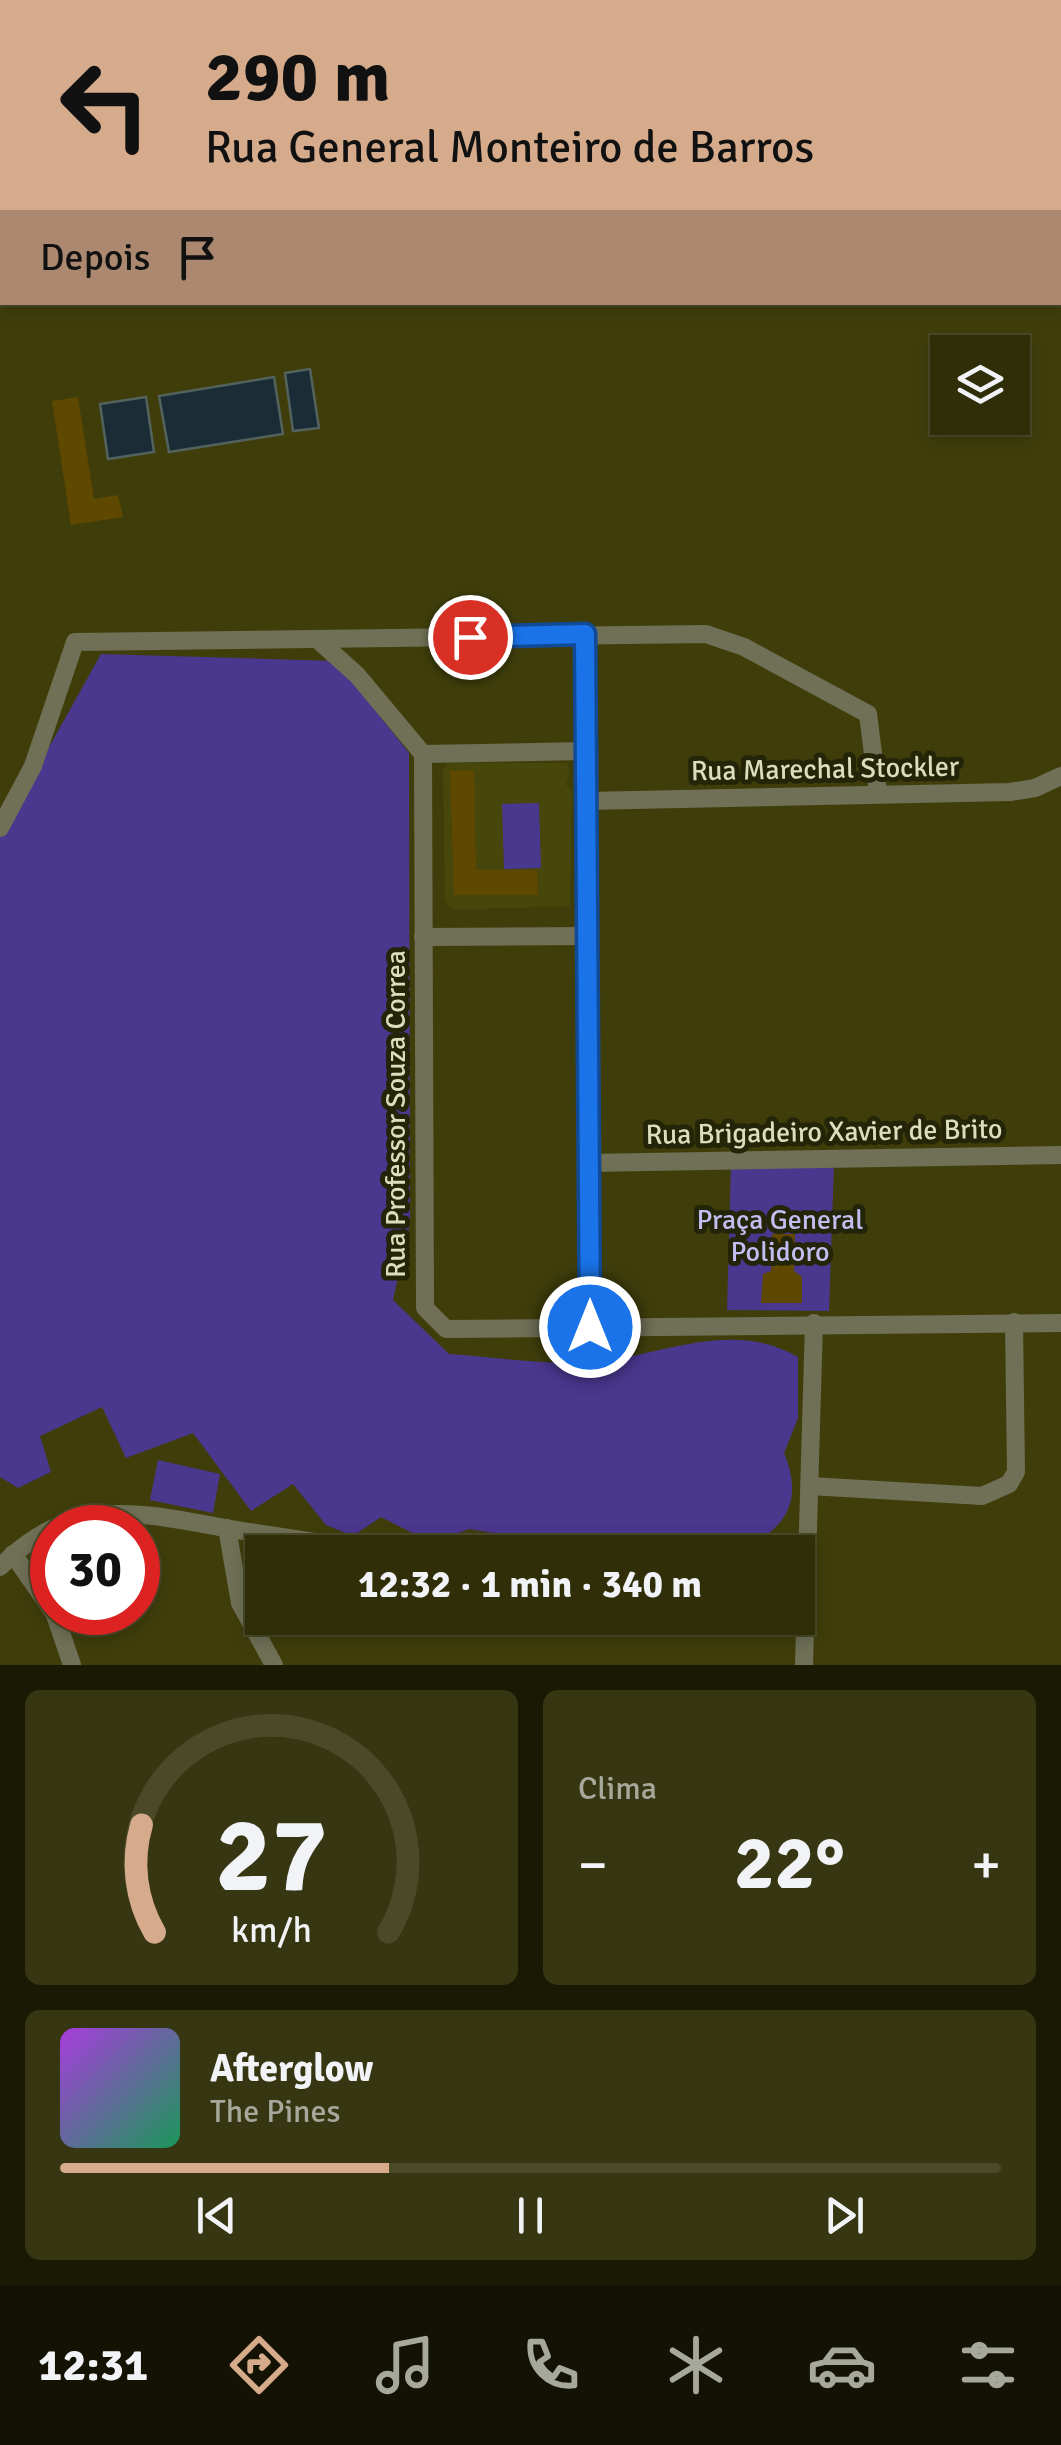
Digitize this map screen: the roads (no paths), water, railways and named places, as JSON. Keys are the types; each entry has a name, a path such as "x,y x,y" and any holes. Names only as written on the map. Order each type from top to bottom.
{"street":[{"path":"585,634 590,1327"},
{"path":"0,828 33,766 75,642 706,634 744,647 861,707 872,721 878,793"},
{"path":"318,640 357,676 423,754 586,751"},
{"name":"Rua Professor Souza Correa","path":"423,754 425,1308 446,1329 1061,1323"},
{"name":"Rua Marechal Stockler","path":"587,801 1010,792 1036,788 1061,776"},
{"path":"422,936 587,936"},
{"name":"Rua Brigadeiro Xavier de Brito","path":"589,1164 1061,1156"},
{"path":"810,1486 982,1496 1009,1484 1016,1472 1014,1322"},
{"path":"806,1535 814,1323"},
{"path":"30,1586 6,1560 38,1534 81,1516 171,1516 271,1535"},
{"path":"227,1528 240,1603 274,1665"},
{"path":"61,1635 72,1665"},
{"path":"804,1635 804,1665"}],"water":[{"path":"310,369 319,428 293,431 285,373"},
{"path":"274,377 283,434 169,452 159,396"},
{"path":"146,397 154,452 108,459 100,404"}],"park label":[{"name":"Praça General Polidoro","path":"780,1236"}]}
